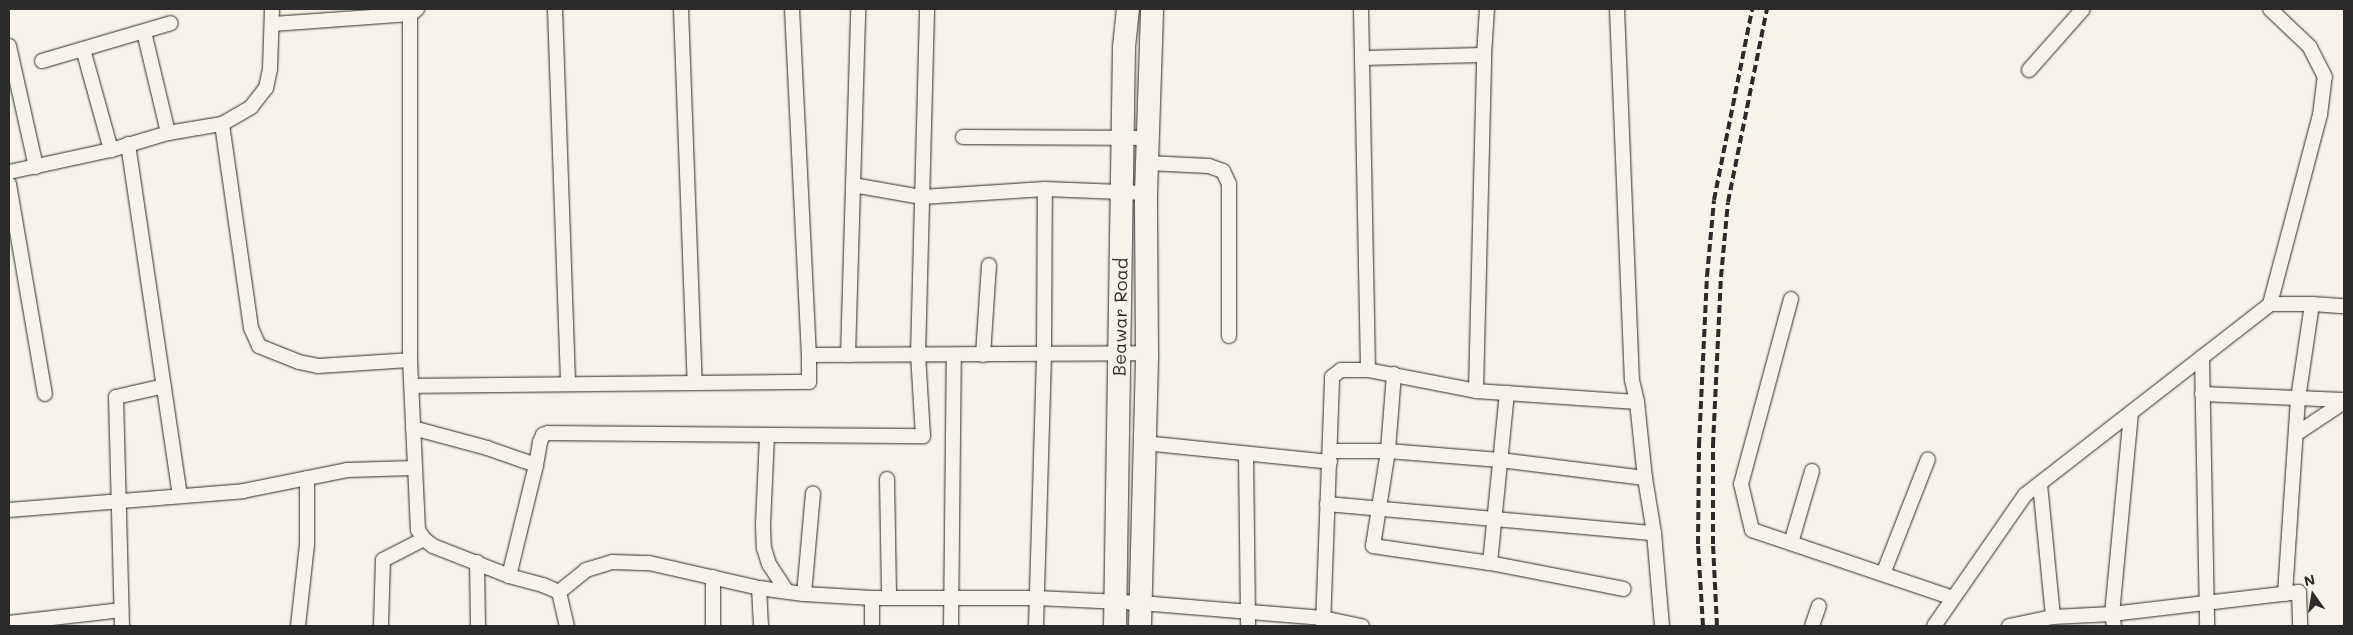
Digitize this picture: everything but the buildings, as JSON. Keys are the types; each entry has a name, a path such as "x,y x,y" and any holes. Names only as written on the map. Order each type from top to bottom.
{"main road":[{"name":"Beawar Road","path":"1115,626 1124,47 1128,9"},
{"name":"Beawar Road","path":"1140,626 1146,353 1146,193 1152,9"}],"street":[{"path":"9,172 111,150 168,133 222,124 251,107 266,88 270,69 272,9"},
{"path":"556,9 568,384"},
{"path":"681,9 695,383"},
{"path":"412,386 809,382 792,9"},
{"path":"848,355 858,9"},
{"path":"509,576 540,442 543,436 548,434 923,436 918,355 927,9"},
{"path":"1361,9 1368,370"},
{"path":"1476,391 1484,55 1487,9"},
{"path":"1617,9 1632,374 1654,533 1662,626"},
{"path":"2029,70 2083,9"},
{"path":"1934,626 2026,496 2270,304 2320,115 2325,77 2310,47 2270,9"},
{"path":"273,24 413,11 410,360 418,530 424,539 433,546 509,576 543,585 559,592"},
{"path":"42,61 144,32 172,22"},
{"path":"144,32 168,133"},
{"path":"9,46 36,167"},
{"path":"83,49 111,150"},
{"path":"1362,58 1484,55"},
{"path":"222,124 251,328 259,346 299,362 318,366 410,360"},
{"path":"963,137 1148,138"},
{"path":"128,144 180,496"},
{"path":"1147,163 1209,166 1223,171 1229,184 1229,336"},
{"path":"9,184 45,394"},
{"path":"852,185 922,197 1045,189 1146,193"},
{"path":"1036,626 1044,354 1045,189"},
{"path":"983,355 989,265"},
{"path":"1791,299 1741,484 1752,530 1954,598"},
{"path":"2270,304 2344,306"},
{"path":"2285,594 2298,399 2312,304"},
{"path":"809,355 1146,353"},
{"path":"951,626 954,355"},
{"path":"2202,357 2207,626"},
{"path":"1323,622 1332,377 1341,370 1368,370 1394,374 1476,391 1637,402"},
{"path":"1394,374 1388,451 1373,546 1490,562 1624,589"},
{"path":"122,626 116,397 164,386"},
{"path":"1490,562 1507,393"},
{"path":"2202,394 2344,401"},
{"path":"2296,434 2344,401"},
{"path":"2113,620 2131,413"},
{"path":"413,428 537,461"},
{"path":"761,626 773,590 770,564 764,548 763,526 767,436"},
{"path":"1144,443 1246,455 1330,457 1388,451 1500,460 1645,478"},
{"path":"1246,455 1248,620"},
{"path":"1883,574 1928,458"},
{"path":"9,510 243,490 347,470 414,468"},
{"path":"1791,543 1812,471"},
{"path":"298,626 307,544 307,478"},
{"path":"887,479 889,598"},
{"path":"2040,484 2053,617"},
{"path":"804,594 813,493"},
{"path":"1327,504 1495,517 1654,533"},
{"path":"381,626 384,560 424,539"},
{"path":"477,562 478,626"},
{"path":"559,592 586,570 612,562 649,563 773,590 804,594 872,598 1037,598 1141,603 1248,620 1323,622 1362,626"},
{"path":"713,577 713,626"},
{"path":"559,592 567,626"},
{"path":"2009,626 2053,617 2113,620 2207,603 2299,592 2300,626"},
{"path":"872,598 872,626"},
{"path":"1812,626 1819,606"},
{"path":"9,623 121,610"}],"railway":[{"path":"1703,626 1698,544 1699,445 1707,276 1714,200 1752,9"},
{"path":"1717,626 1713,544 1713,445 1721,277 1728,202 1767,9"}]}
